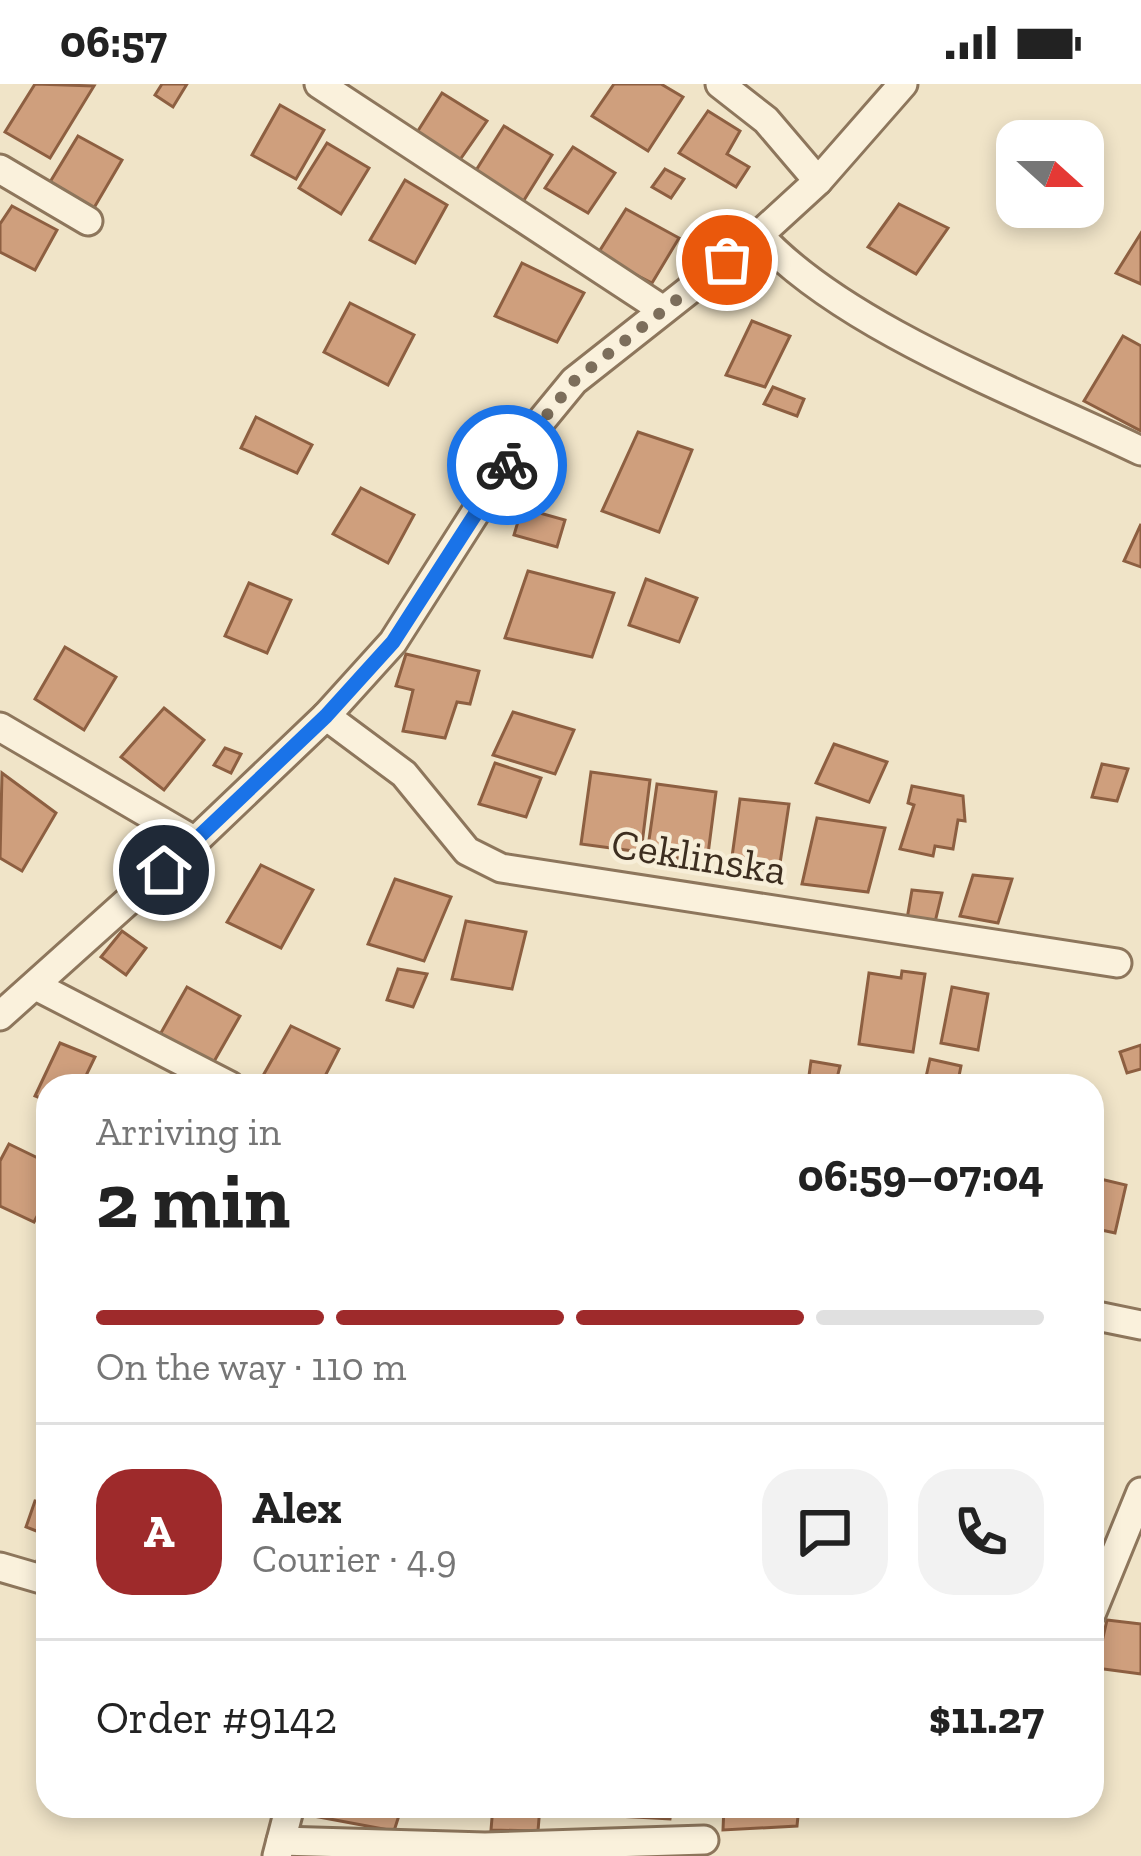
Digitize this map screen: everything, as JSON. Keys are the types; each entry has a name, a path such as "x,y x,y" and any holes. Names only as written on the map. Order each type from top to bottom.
{"street":[{"path":"319,84 663,310"},
{"path":"720,84 766,120 818,181"},
{"path":"0,1016 326,716 418,608 537,423 574,381 759,235 818,181 903,84"},
{"path":"0,169 88,221"},
{"path":"759,235 797,272 880,325 1141,451"},
{"name":"Ceklinska","path":"326,716 404,774 467,851 501,868 1117,963"},
{"path":"0,727 195,841"},
{"path":"36,986 207,1074"},
{"path":"1104,1317 1141,1325"},
{"path":"1104,1583 1141,1492"},
{"path":"0,1567 36,1578"},
{"path":"287,1818 279,1849 704,1840"}],"building":[{"path":"35,84 94,86 50,158 5,132"},
{"path":"162,84 187,84 173,107 155,95"},
{"path":"614,84 661,84 683,97 648,151 592,116"},
{"path":"442,93 487,121 457,164 414,137"},
{"path":"280,105 324,130 296,179 252,155"},
{"path":"708,111 740,131 727,154 749,167 736,187 679,153"},
{"path":"504,126 552,155 521,205 473,175"},
{"path":"78,136 122,160 91,213 47,187"},
{"path":"327,143 369,168 341,214 299,188"},
{"path":"573,147 615,173 588,213 545,188"},
{"path":"665,169 684,179 671,198 652,187"},
{"path":"405,180 447,205 415,263 370,240"},
{"path":"899,204 948,228 916,274 868,247"},
{"path":"12,206 57,230 35,270 0,252 0,224"},
{"path":"626,209 679,238 652,283 597,255"},
{"path":"1141,233 1141,284 1116,273"},
{"path":"522,263 584,293 557,342 495,316"},
{"path":"350,303 414,335 388,385 324,352"},
{"path":"752,321 790,336 765,387 726,375"},
{"path":"1123,336 1141,346 1141,431 1084,401"},
{"path":"773,387 804,399 797,416 764,404"},
{"path":"256,417 312,445 297,473 241,448"},
{"path":"638,432 692,450 659,532 602,511"},
{"path":"361,488 414,515 388,563 333,534"},
{"path":"522,508 565,520 557,547 514,535"},
{"path":"1141,524 1141,567 1124,561"},
{"path":"528,571 614,593 592,657 505,638"},
{"path":"646,579 697,598 679,642 629,625"},
{"path":"249,583 291,600 267,653 225,636"},
{"path":"65,647 116,677 84,730 35,699"},
{"path":"406,654 479,671 470,704 457,702 445,738 403,731 413,690 396,686"},
{"path":"164,708 204,740 164,790 121,757"},
{"path":"513,712 574,730 555,774 493,755"},
{"path":"834,744 887,762 869,802 816,783"},
{"path":"225,748 241,754 231,773 214,765"},
{"path":"495,763 541,778 526,817 479,804"},
{"path":"1102,764 1128,769 1117,801 1092,797"},
{"path":"591,772 650,780 641,852 581,844"},
{"path":"2,773 56,813 22,871 0,858"},
{"path":"657,784 716,792 707,862 647,854"},
{"path":"912,786 963,796 965,821 958,820 953,849 935,846 933,856 900,849 914,805 908,803"},
{"path":"740,799 789,804 779,870 731,864"},
{"path":"817,818 885,828 868,892 802,884"},
{"path":"261,865 313,890 281,948 227,922"},
{"path":"973,875 1012,879 998,923 960,916"},
{"path":"395,879 451,897 424,961 368,944"},
{"path":"912,890 942,893 935,922 907,919"},
{"path":"466,921 526,932 512,989 452,979"},
{"path":"122,931 146,948 126,975 101,957"},
{"path":"398,969 427,974 413,1007 387,1000"},
{"path":"902,971 925,974 913,1052 859,1044 869,973 901,978"},
{"path":"187,987 240,1016 212,1065 158,1038"},
{"path":"952,987 988,994 978,1050 941,1043"},
{"path":"291,1026 339,1049 326,1074 264,1074"},
{"path":"60,1043 95,1057 87,1074 45,1074"},
{"path":"1141,1045 1141,1069 1127,1073 1120,1052"},
{"path":"930,1059 961,1066 959,1074 927,1074"},
{"path":"811,1061 840,1066 838,1074 809,1074"},
{"path":"9,1144 36,1157 34,1222 0,1206 0,1161"},
{"path":"1104,1180 1126,1185 1115,1233 1104,1231"},
{"path":"35,1501 36,1501 36,1531 26,1527"},
{"path":"1107,1620 1141,1624 1141,1674 1104,1669"},
{"path":"324,1818 398,1818 394,1831"},
{"path":"492,1818 539,1818 538,1831 491,1830"},
{"path":"724,1818 798,1818 797,1826 723,1830"}],"way so far":[{"path":"507,465 574,381 727,260"}],"route":[{"path":"164,870 326,716 393,642 507,465"}]}
